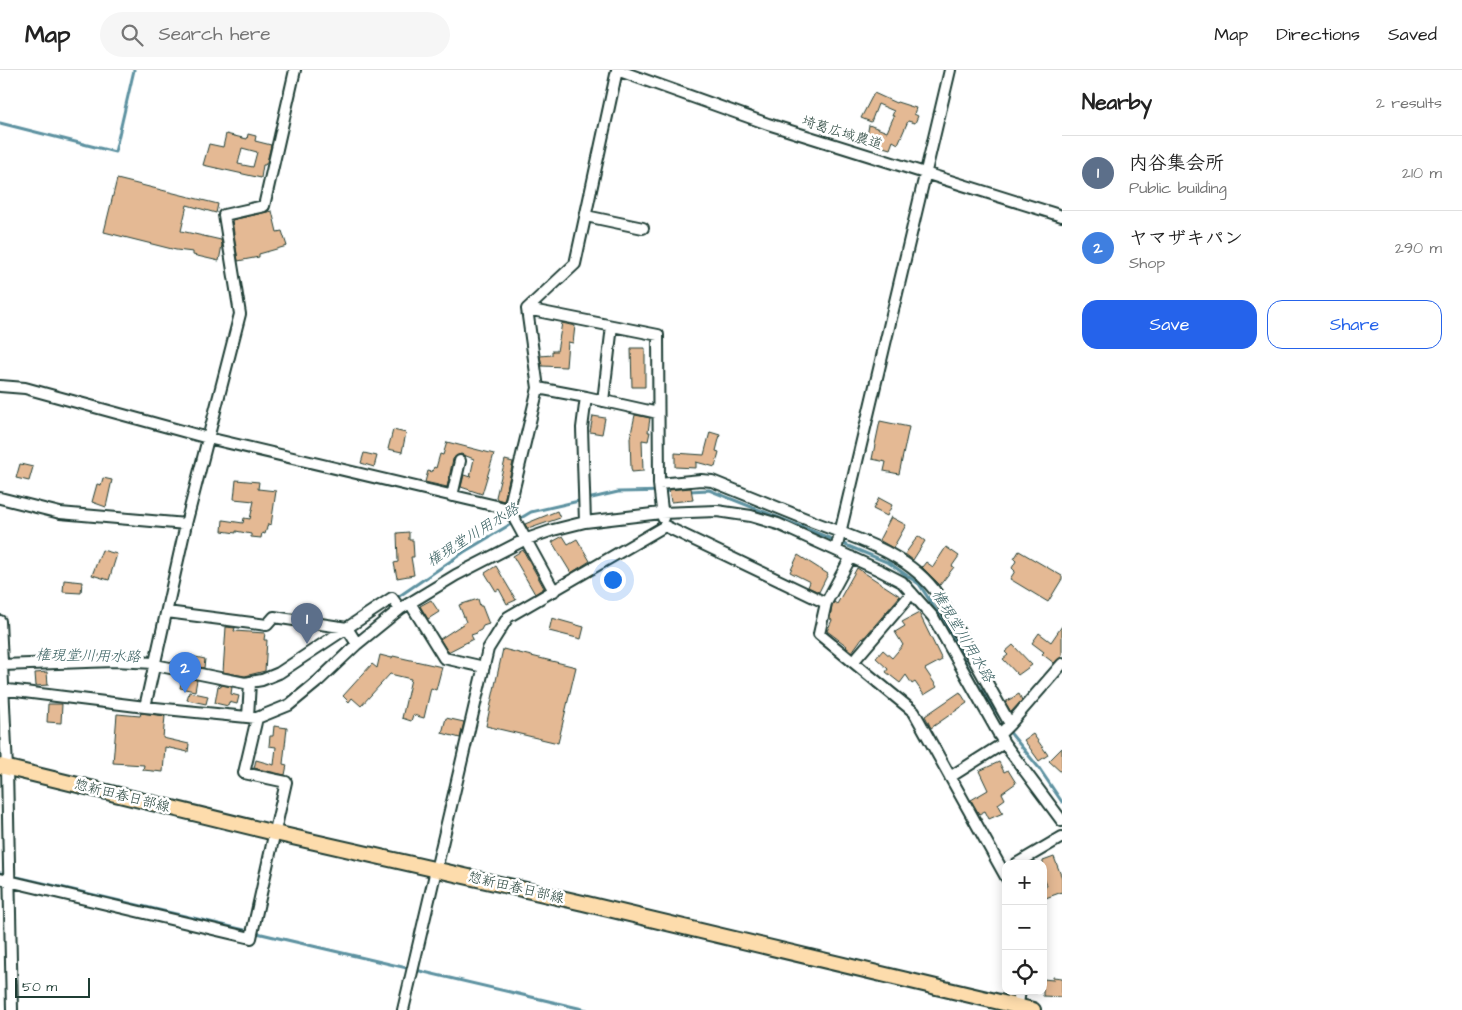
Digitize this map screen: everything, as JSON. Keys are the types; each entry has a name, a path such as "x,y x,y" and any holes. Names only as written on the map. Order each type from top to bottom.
{"main road":[{"name":"惣新田春日部線","path":"3,767 1017,1009 1033,1010"}],"street":[{"path":"145,707 186,524 240,314 224,215 264,206 295,70"},
{"path":"527,309 575,264 617,70"},
{"name":"埼葛広域農道","path":"617,70 750,118 1062,216"},
{"path":"836,550 950,70"},
{"path":"586,216 643,228"},
{"path":"527,309 658,335 659,484 661,513 665,526 826,603"},
{"path":"527,309 538,388 508,509 554,591"},
{"path":"603,401 612,326"},
{"path":"0,386 25,388 208,438 508,509"},
{"path":"538,388 658,413"},
{"path":"585,522 582,428 586,397"},
{"path":"452,496 460,461"},
{"path":"659,484 702,480 712,481 877,547 913,568 928,581 938,595 1010,724"},
{"path":"0,498 60,513 186,524"},
{"path":"2,690 145,707 252,717 289,706 357,644 400,609 456,575 524,540 552,530 585,522 661,513 717,510 751,516 778,524 902,582 933,617 1001,739 1062,821"},
{"path":"403,1010 488,648 508,618 665,526"},
{"path":"851,557 826,603 819,634 914,712 1002,868"},
{"path":"902,582 913,568"},
{"path":"853,662 912,593"},
{"path":"2,666 114,661 155,664 245,683 272,677 392,598 400,609"},
{"path":"410,603 444,658 484,667"},
{"path":"167,612 267,625 274,617 347,628 357,644"},
{"path":"0,622 5,880 12,1010"},
{"path":"950,777 1001,739 1010,724 1062,664"},
{"path":"5,880 251,938 286,782 244,773 252,717 250,682"},
{"path":"1023,860 1061,839"},
{"path":"1017,1009 1019,995"}],"building":[{"path":"874,93 896,103 916,108 914,114 918,116 915,123 908,121 898,144 893,141 890,149 866,142 869,125 887,132 894,116 892,116 894,111 878,104 871,122 861,118"},
{"path":"226,134 247,139 248,134 256,136 255,141 271,145 267,162 263,165 261,178 203,165 209,144 223,147","holes":["242,148 257,152 253,167 238,164"]},
{"path":"117,179 218,204 216,213 187,205 181,231 221,240 219,261 193,255 193,252 176,250 104,232"},
{"path":"272,211 277,232 282,231 287,246 259,254 259,257 238,261 232,220"},
{"path":"562,323 575,326 573,343 568,342 566,367 542,366 540,356 552,355 552,351 557,351"},
{"path":"631,348 645,348 645,387 632,387"},
{"path":"635,415 650,418 648,432 650,432 648,441 642,440 643,471 632,472 630,438"},
{"path":"593,416 605,418 602,434 590,432"},
{"path":"880,421 909,427 899,474 884,471 886,462 872,459"},
{"path":"393,430 406,433 402,452 388,449"},
{"path":"710,432 720,435 716,451 719,452 715,467 696,462 696,468 675,467 675,453 704,455"},
{"path":"447,442 494,454 482,494 461,487 464,475 470,477 474,459 461,454 453,459 447,487 425,482 428,471 432,472 434,467 436,468 440,454 443,455"},
{"path":"364,453 377,456 374,467 361,463"},
{"path":"505,460 513,462 504,501 496,497"},
{"path":"20,464 33,467 29,481 16,478"},
{"path":"103,478 112,480 106,507 92,502 97,484 101,485"},
{"path":"236,480 259,482 258,489 276,491 271,525 268,524 265,534 262,533 261,538 251,537 251,534 236,531 236,533 222,531 223,520 243,523 244,518 250,519 254,501 234,499"},
{"path":"691,488 693,500 671,502 669,490"},
{"path":"879,498 892,505 887,516 873,509"},
{"path":"557,511 560,518 528,529 525,524"},
{"path":"891,517 906,525 893,548 879,540"},
{"path":"409,532 409,540 413,540 414,557 411,557 414,575 397,578 394,563 398,562 397,533"},
{"path":"563,536 568,544 577,539 590,561 571,573 552,542"},
{"path":"918,536 925,541 913,560 905,554"},
{"path":"946,547 959,556 952,566 954,567 940,585 922,567 926,562 933,567"},
{"path":"102,550 117,554 109,580 92,575"},
{"path":"523,550 544,588 535,594 513,556"},
{"path":"1019,551 1062,576 1048,602 1010,579 1015,571 1012,568 1016,561 1014,559"},
{"path":"798,555 828,574 819,592 808,587 810,582 790,572"},
{"path":"496,566 516,600 507,604 499,589 496,591 485,573"},
{"path":"857,568 900,596 862,638 852,652 827,631 832,620 830,619 832,605 834,602 837,604"},
{"path":"64,580 82,582 81,593 63,592"},
{"path":"478,599 489,624 471,635 473,639 448,652 440,639 466,622 459,605"},
{"path":"431,600 439,612 428,619 420,606"},
{"path":"919,613 942,660 925,669 937,687 924,695 915,682 912,684 906,675 900,683 886,672 888,669 876,658 883,650 892,658 903,645 895,632 905,626 902,622"},
{"path":"552,618 584,627 581,639 549,631"},
{"path":"1062,626 1062,656 1054,663 1032,643 1039,633 1051,642"},
{"path":"226,627 235,628 234,631 265,633 264,640 267,640 265,671 245,676 223,672"},
{"path":"1013,645 1032,665 1018,675 1003,659 1008,655 1005,652"},
{"path":"503,649 576,667 558,743 486,726"},
{"path":"380,655 442,667 436,690 431,688 424,718 413,715 411,721 402,718 411,679 390,674 361,706 352,698 349,702 343,696 372,664 377,668"},
{"path":"191,656 205,659 204,668 190,665"},
{"path":"47,672 48,685 36,686 35,673"},
{"path":"187,678 197,680 195,691 180,688 182,679 187,680"},
{"path":"221,685 232,687 231,694 239,696 237,704 229,702 228,706 215,703 218,686 221,687"},
{"path":"189,692 208,696 206,704 187,700"},
{"path":"960,692 967,703 931,728 925,716"},
{"path":"1019,694 1022,700 1011,712 1005,702"},
{"path":"48,704 62,704 61,723 47,722"},
{"path":"141,713 165,716 163,738 189,744 188,752 165,747 163,772 143,770 144,765 113,763 117,714 140,716"},
{"path":"446,718 464,722 460,738 442,733"},
{"path":"274,726 287,728 283,764 287,765 285,775 254,768 256,760 274,765 276,747 269,746"},
{"path":"1033,734 1048,755 1039,761 1024,740"},
{"path":"1062,748 1062,773 1049,761"},
{"path":"999,762 1004,772 1008,770 1016,783 1002,793 1005,799 998,804 1003,813 989,819 985,811 979,814 971,800 988,790 979,771"},
{"path":"1054,857 1062,878 1062,892 1047,898 1047,860"},
{"path":"1053,977 1062,978 1062,997 1043,996 1047,995 1047,979 1053,980"}],"waterway":[{"path":"0,123 115,152 134,70"},
{"name":"権現堂川用水路","path":"689,491 709,490 812,531 889,563 919,584 948,628 974,679 1012,735 1039,768 1062,802"},
{"name":"権現堂川用水路","path":"395,599 464,552 531,512 618,492 673,491"},
{"path":"0,873 587,1010"}],"place":[{"name":"内谷集会所","path":"307,644"},
{"name":"ヤマザキパン","path":"185,693"}]}
